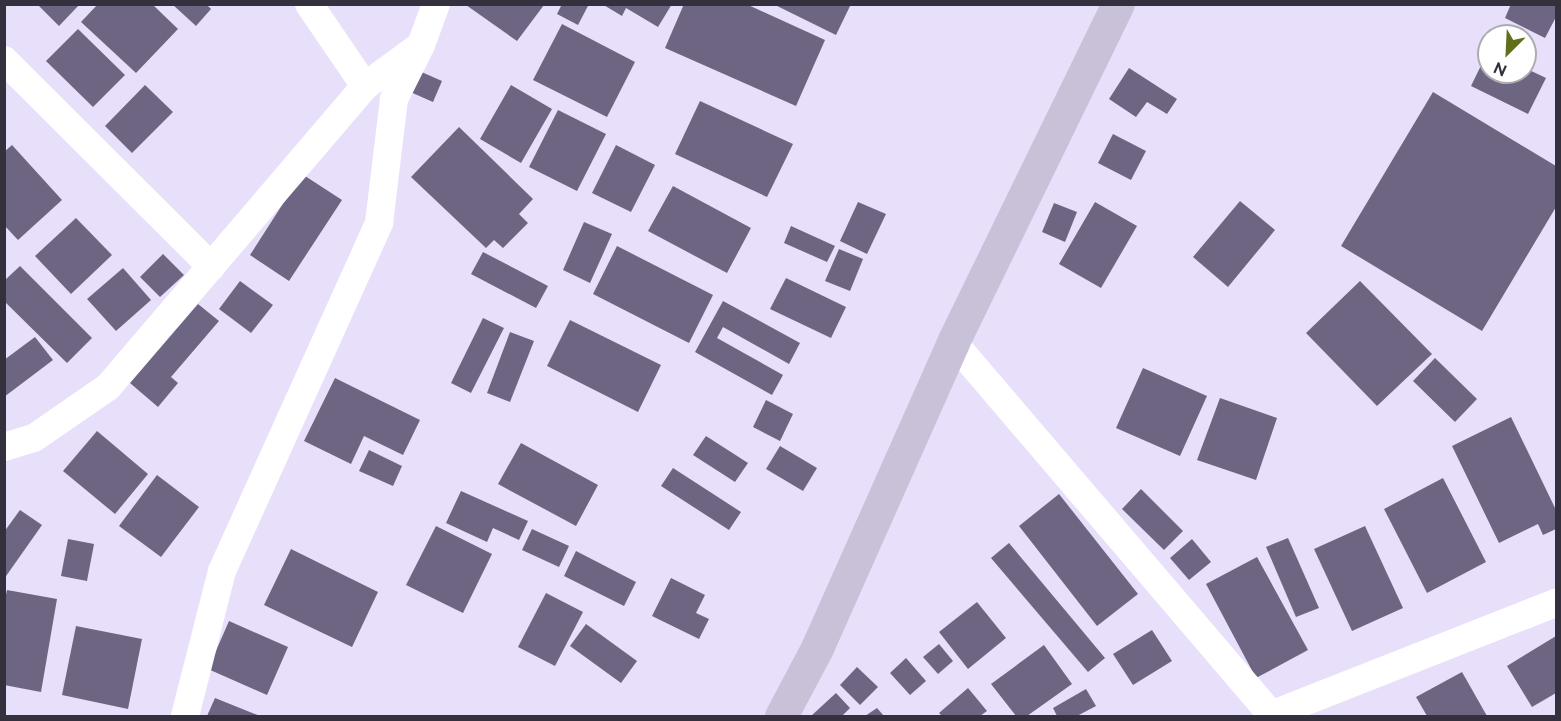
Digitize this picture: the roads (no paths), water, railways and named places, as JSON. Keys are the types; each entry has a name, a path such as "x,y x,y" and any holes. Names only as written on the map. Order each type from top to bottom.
{"main road":[{"path":"781,717 817,648 953,342 1118,4"}],"street":[{"path":"309,4 365,86"},
{"path":"185,717 222,571 379,223 394,99 422,45 436,4"},
{"path":"4,447 34,438 108,387 365,86 422,45"},
{"path":"4,60 212,267"},
{"path":"953,342 1272,716 1557,603"}]}
